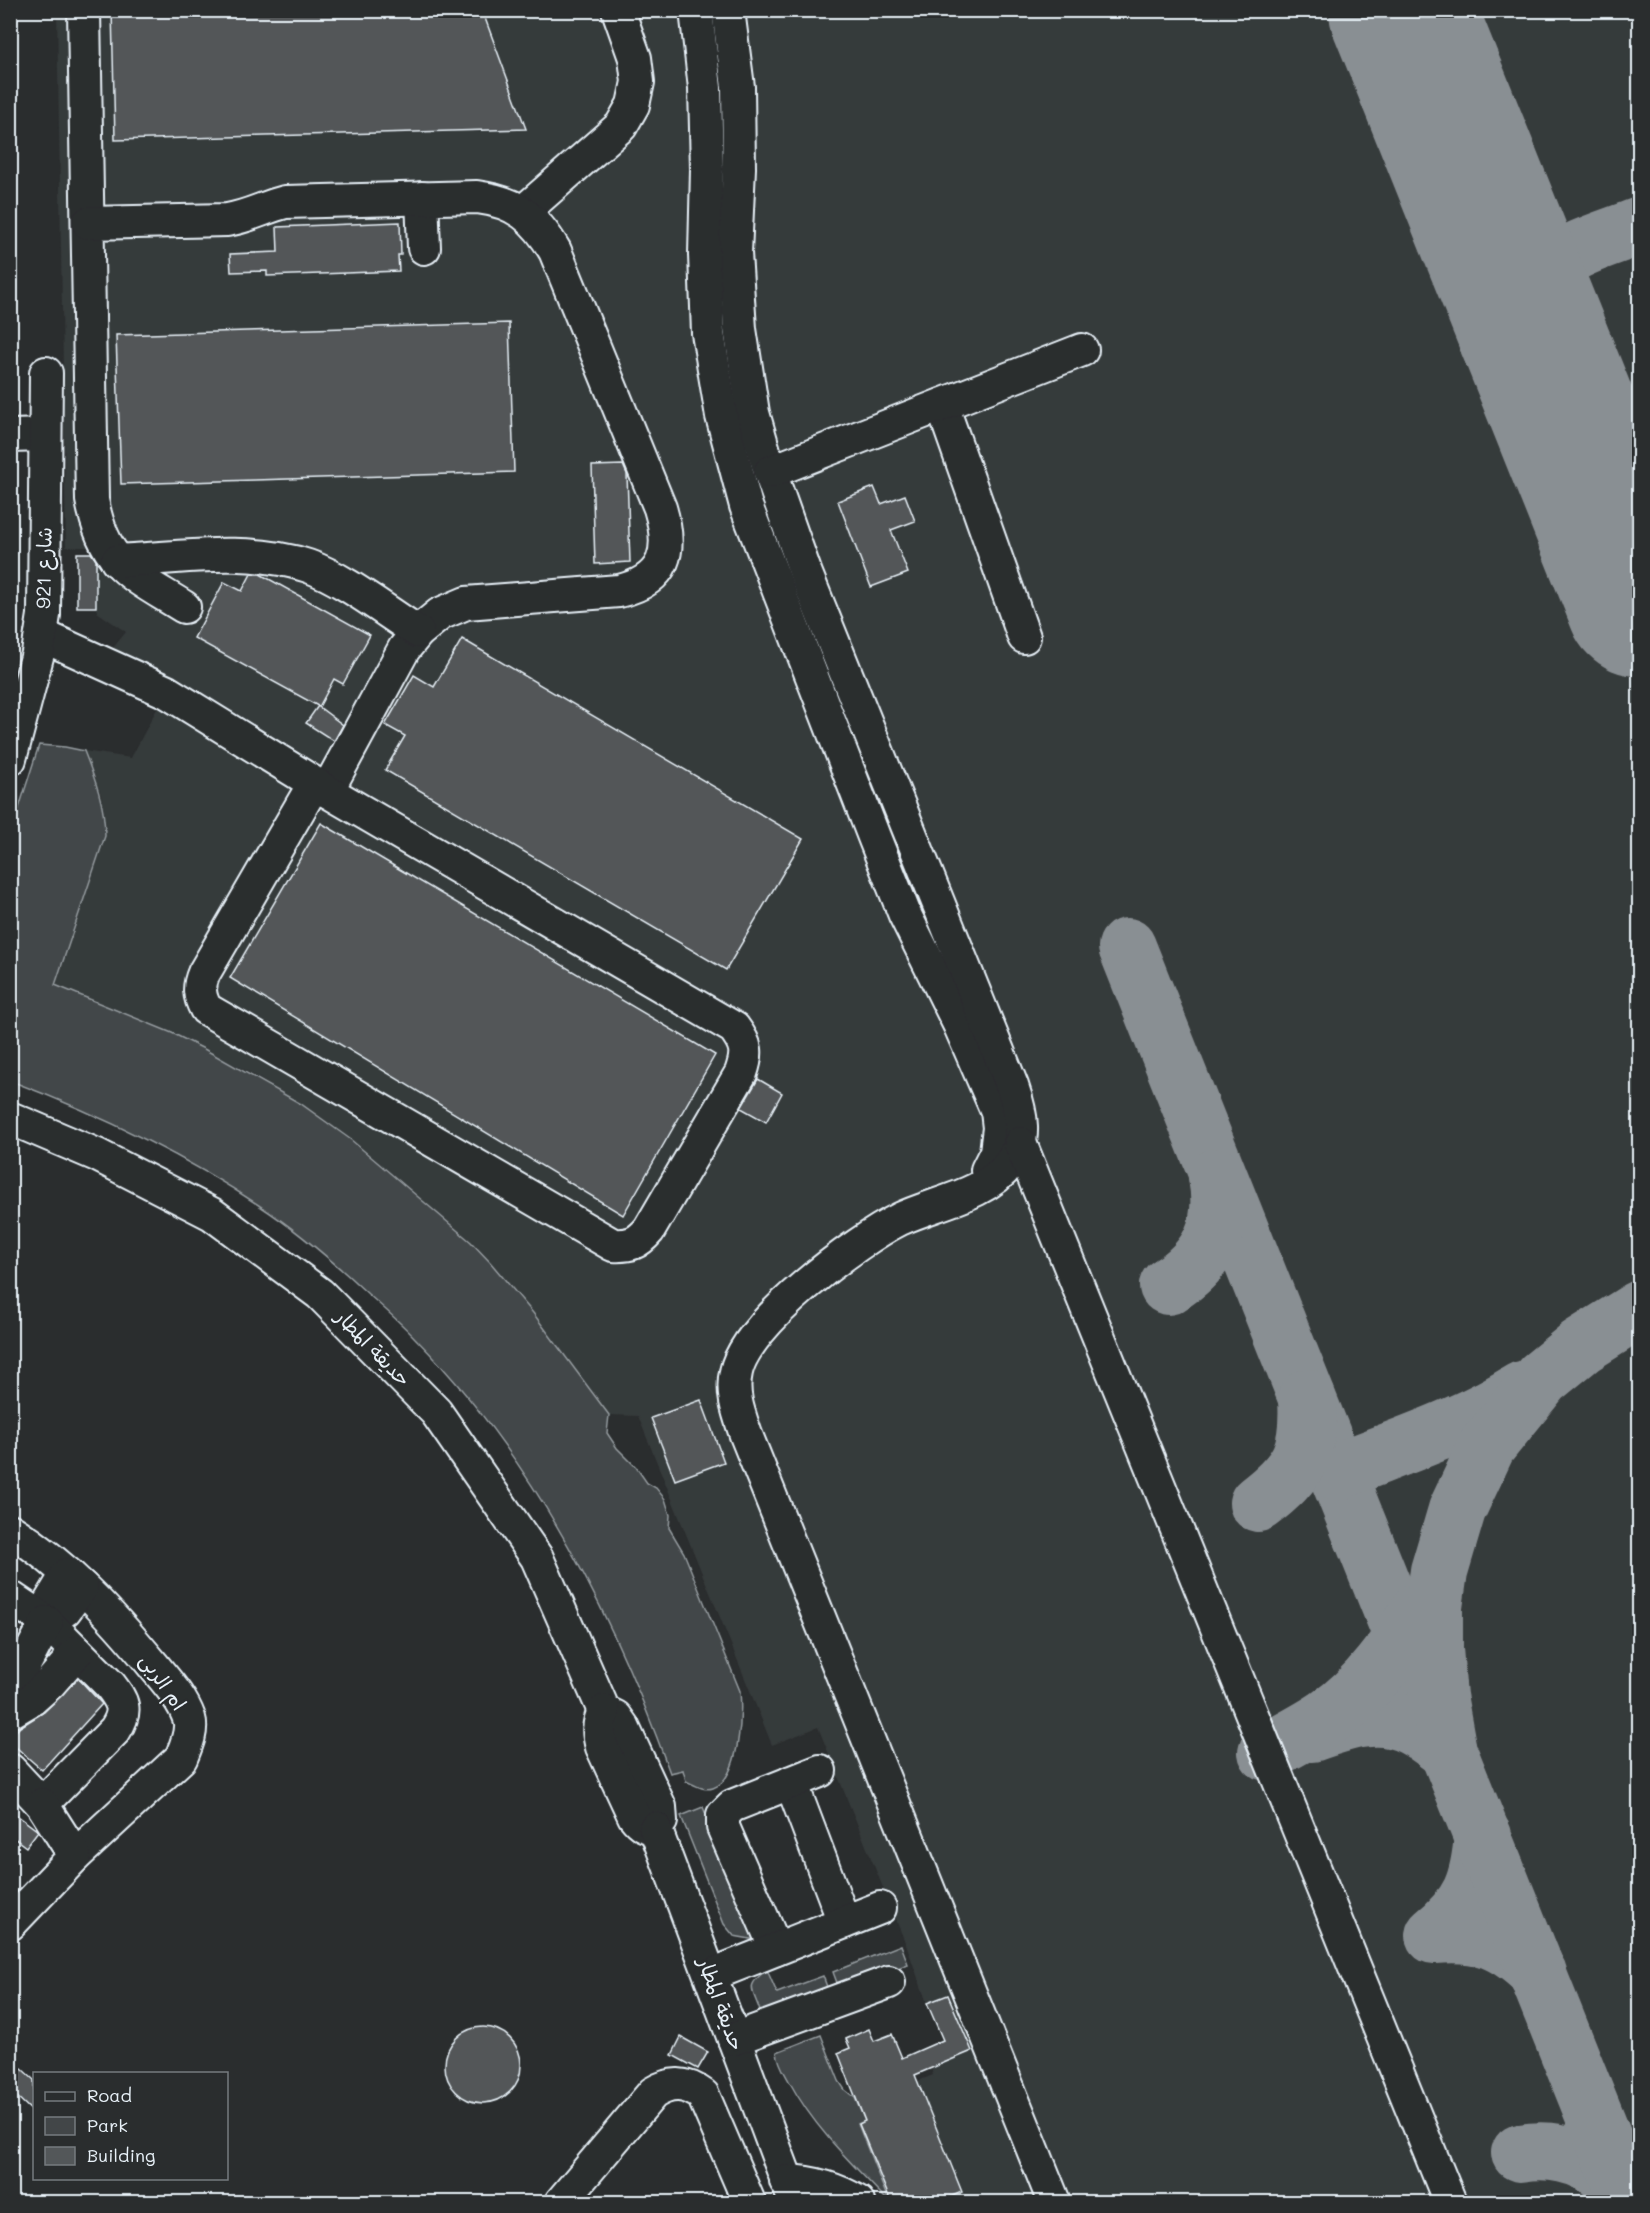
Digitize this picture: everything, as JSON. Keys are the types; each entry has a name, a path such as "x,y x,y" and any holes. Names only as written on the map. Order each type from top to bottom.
{"street":[{"path":"84,10 92,500 100,532 117,561 127,571 184,607"},
{"path":"523,212 621,126 633,105 638,82 635,58 618,10"},
{"path":"696,10 705,88 707,169 705,255 708,333 722,416 746,506 874,837 905,915 960,1026 997,1111 999,1128 996,1152 975,1189"},
{"path":"728,10 738,87 739,168 735,253 740,329 753,413 770,472 815,595 1012,1086 1022,1124 1020,1143 1011,1163 995,1179 873,1234 816,1276 767,1323 747,1347 736,1370 734,1396 746,1435 1054,2202"},
{"path":"41,635 167,692 320,787 734,1028 744,1041 747,1058 741,1073 649,1230 640,1240 627,1246 613,1245 206,1009 200,998 199,985 204,973 320,787 404,649 418,632 440,614 466,603 619,591 635,587 655,573 666,551 667,539 660,508 555,251 542,229 523,212 493,199 477,197 285,202 227,220 88,223"},
{"path":"422,198 424,249"},
{"path":"770,472 1082,350"},
{"name":"شارع 921","path":"10,759 22,721 44,615 46,373"},
{"path":"942,405 1024,637"},
{"path":"10,436 45,435"},
{"path":"117,561 238,555 274,557 310,567 342,584 418,632"},
{"name":"حديقة المطار","path":"10,1118 97,1155 212,1214 320,1294 436,1412 537,1558 604,1711 616,1717 624,1727 660,1807 661,1821 655,1828 790,2192 806,2181 843,2193 858,2202"},
{"path":"1020,1143 1450,2202"},
{"name":"ام الربى","path":"10,1530 74,1581 135,1643 174,1690 189,1719 189,1737 182,1758 75,1856 10,1924"},
{"path":"11,1711 12,1688 47,1622 65,1610 74,1581"},
{"path":"10,1597 47,1622 118,1696 123,1708 122,1719 97,1749 42,1804"},
{"path":"11,1711 32,1699 50,1683 77,1652"},
{"path":"10,1770 42,1804 75,1856"},
{"path":"776,1949 723,1827 722,1819 725,1811 732,1806 820,1771"},
{"path":"791,1782 844,1922"},
{"path":"711,1975 880,1908"},
{"path":"734,2039 889,1982"},
{"path":"561,2202 653,2093 663,2087 677,2084 692,2087 703,2095 747,2202"}],"shaded area":[{"path":"57,11 1639,11 1639,2202 891,2202 859,2124 865,2121 838,2053 849,2048 846,2039 869,2029 874,2041 892,2034 913,2083 933,2075 931,2068 943,2040 818,1727 772,1745 638,1416 609,1415 533,1313 490,1262 471,1242 350,1139 301,1104 250,1073 172,1033 55,985 105,836 101,795 84,751 131,758 171,682 113,648 126,632 97,612 96,547 66,547"}],"green space":[{"path":"39,745 84,751 99,792 105,825 105,836 55,985 172,1033 301,1104 350,1139 471,1242 533,1313 609,1415 607,1433 617,1448 636,1467 647,1483 656,1488 665,1499 670,1515 669,1528 684,1553 740,1691 739,1729 734,1759 722,1782 713,1788 703,1788 686,1781 683,1770 670,1773 623,1656 566,1542 533,1487 497,1435 458,1385 404,1326 302,1236 230,1187 138,1136 76,1107 11,1081 11,833"},
{"path":"703,1807 756,1940 734,1936 724,1924 681,1816"},
{"path":"901,1945 908,1964 840,1991 833,1972"},
{"path":"767,1970 777,1993 823,1976 830,1995 763,2014 752,1988 756,1980"},
{"path":"821,2035 839,2081 855,2098 865,2121 858,2124 889,2202 822,2130 799,2098 780,2064 777,2052"}],"building":[{"path":"112,10 482,10 526,129 115,140"},
{"path":"400,222 399,271 267,276 267,271 231,272 230,254 278,252 277,227"},
{"path":"509,323 514,472 121,484 116,335"},
{"path":"623,465 627,474 630,562 595,564 592,466"},
{"path":"874,487 881,504 905,495 915,521 891,530 908,573 871,587 838,501"},
{"path":"77,553 91,553 96,560 96,607 77,607"},
{"path":"251,574 260,574 370,635 343,684 334,679 319,707 343,725 334,741 306,723 318,706 194,638 224,582 242,591"},
{"path":"462,639 803,839 726,970 385,770 405,736 385,725 414,675 434,687"},
{"path":"321,823 715,1055 623,1215 230,978"},
{"path":"758,1079 782,1093 766,1122 741,1108"},
{"path":"701,1400 724,1462 675,1480 651,1418"},
{"path":"78,1678 102,1704 42,1770 10,1742 10,1737 20,1727 44,1712"},
{"path":"10,1810 38,1831 26,1847 10,1835"},
{"path":"948,1995 972,2051 915,2075 962,2192 945,2199 946,2202 891,2202 859,2124 865,2121 838,2053 850,2048 846,2039 869,2029 874,2041 892,2034 902,2058 943,2040 927,2003"},
{"path":"483,2027 497,2030 510,2038 518,2051 521,2065 518,2079 510,2092 497,2100 483,2103 469,2100 456,2092 448,2079 445,2065 448,2051 456,2038 469,2030"},
{"path":"681,2037 708,2052 698,2069 672,2055"},
{"path":"10,2058 33,2079 33,2112 10,2090"}],"taxiway":[{"path":"1482,208 1498,231 1516,246 1539,254 1566,255"},
{"path":"1534,336 1532,310 1537,289 1546,273 1560,260 1577,250 1640,226"},
{"path":"1127,947 1423,1688"},
{"path":"1168,1286 1195,1265 1212,1240 1219,1211 1217,1177"},
{"path":"1629,2202 1448,1751 1438,1696 1434,1649 1434,1607 1439,1571 1457,1510 1487,1446 1542,1378 1581,1346 1640,1309"},
{"path":"1336,1472 1455,1425 1522,1390"},
{"path":"1258,1503 1284,1481 1299,1458 1307,1432 1307,1398"},
{"path":"1267,1752 1321,1722 1356,1694 1391,1653 1421,1608"},
{"path":"1312,1733 1350,1721 1388,1719 1413,1727 1448,1751"},
{"path":"1483,1836 1479,1867 1471,1892 1457,1913 1434,1935 1465,1935 1491,1940 1503,1945 1538,1973"},
{"path":"1520,2153 1550,2152 1578,2158 1603,2171 1625,2192"}],"runway":[{"path":"1402,10 1640,603"}]}
